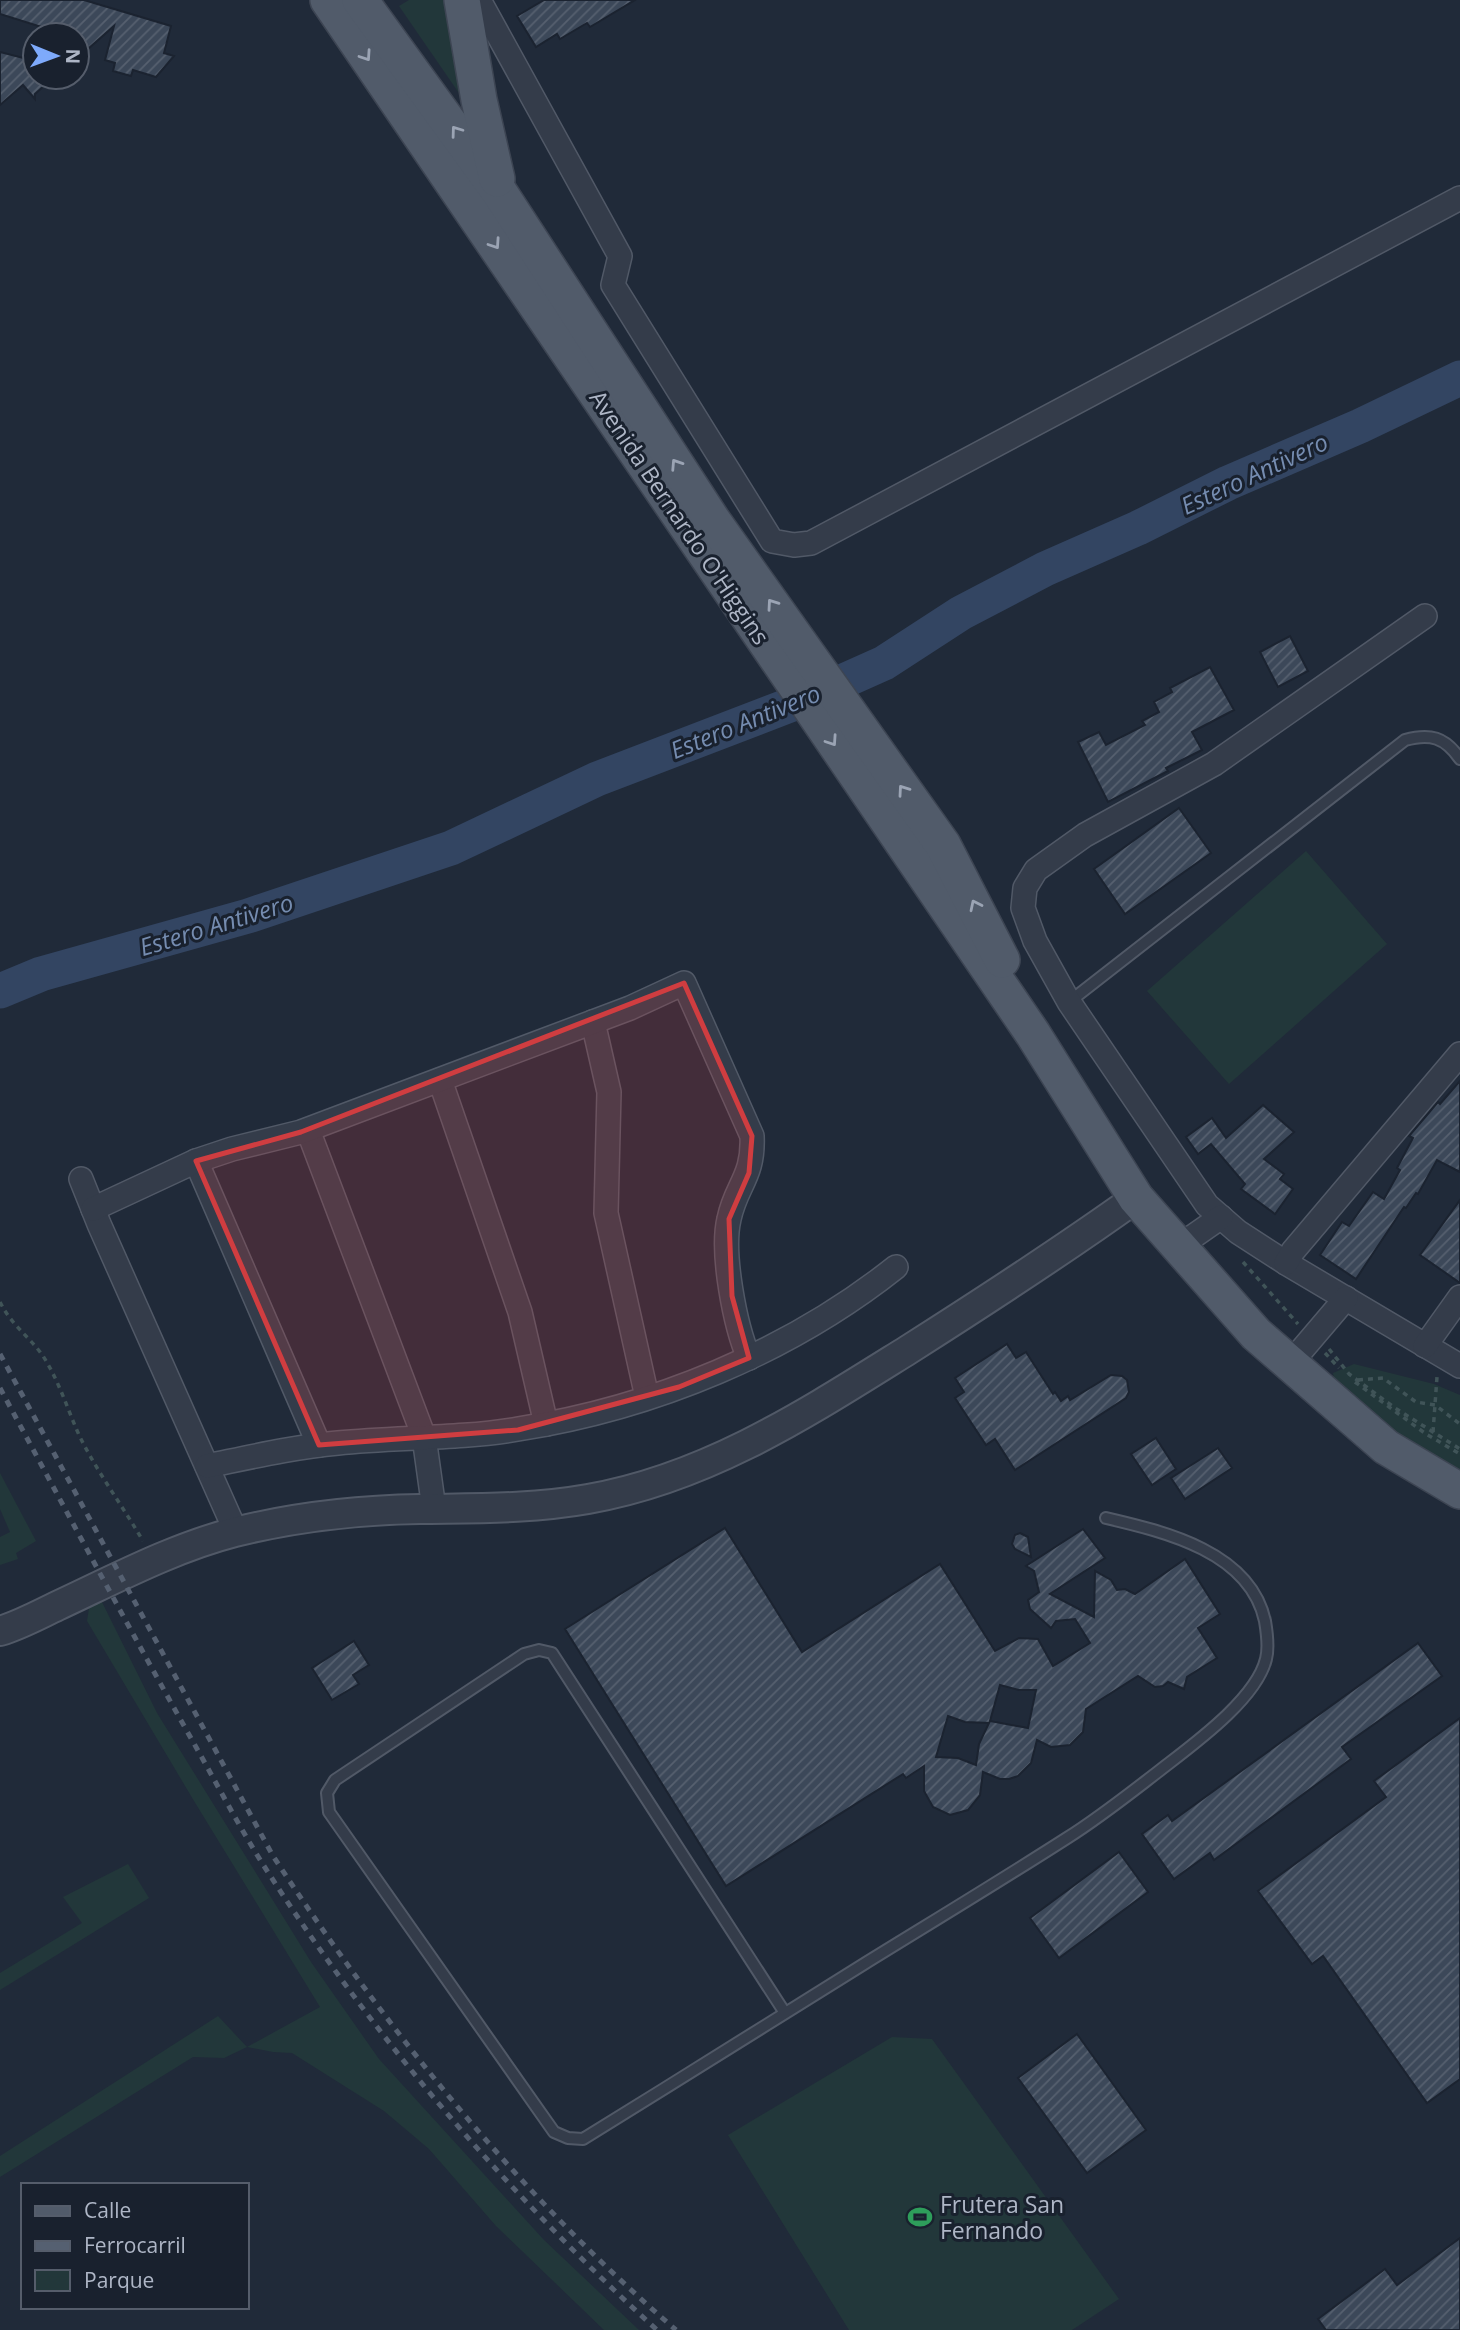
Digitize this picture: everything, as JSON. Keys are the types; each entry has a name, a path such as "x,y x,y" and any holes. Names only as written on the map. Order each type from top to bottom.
{"main road":[{"name":"Avenida Bernardo O'Higgins","path":"328,0 706,532 1007,970 1033,1034 1136,1198 1256,1334 1289,1365 1386,1447 1460,1491"},
{"name":"Avenida Bernardo O'Higgins","path":"360,0 500,192 706,532"},
{"path":"374,0 387,4 396,0"},
{"path":"462,0 480,104 500,192"}],"street":[{"path":"479,0 620,256 613,285 772,541 794,545 811,543 1460,198"},
{"path":"1426,616 1214,764 1085,835 1036,870 1025,888 1023,908 1035,941 1069,1002 1207,1205 1238,1231 1286,1263 1460,1366"},
{"path":"93,1209 196,1161 308,1129 593,1022 684,984 752,1136 753,1155 749,1173 729,1219 728,1252 732,1296 740,1338 749,1357"},
{"path":"593,1022 609,1093 607,1213 647,1397"},
{"path":"1286,1263 1293,1251 1460,1054"},
{"path":"440,1080 520,1312 546,1424"},
{"path":"308,1129 424,1437 434,1509"},
{"path":"196,1161 319,1445"},
{"path":"82,1179 236,1532"},
{"path":"0,1631 154,1561 200,1542 236,1532 312,1517 434,1509 522,1508 592,1499 667,1479 726,1456 814,1409 980,1304 1136,1198"},
{"path":"1178,1247 1221,1217"},
{"path":"207,1466 285,1449 319,1445 518,1430 605,1411 679,1387 749,1357 834,1312 896,1267"},
{"path":"1432,1350 1460,1297"},
{"path":"1289,1365 1346,1298"}],"lane":[{"path":"1069,1002 1405,740 1426,734 1451,746 1460,759"},
{"path":"785,2013 552,1653 539,1650 524,1654 335,1780 327,1793 329,1812 554,2132 568,2138 583,2139 1069,1837 1195,1743 1232,1709 1256,1681 1266,1658 1267,1631 1261,1606 1246,1582 1222,1560 1181,1539 1147,1527 1106,1518"}],"path":[{"path":"0,1302 7,1316 42,1355 96,1466 154,1561"},
{"path":"1316,1334 1349,1374 1460,1449"},
{"path":"1432,1350 1433,1433"},
{"path":"1358,1380 1383,1378 1416,1402 1434,1405 1460,1424"}],"highlighted area":[{"path":"684,983 752,1136 749,1173 729,1219 732,1296 749,1358 679,1387 518,1430 319,1445 196,1161 301,1132"}],"green space":[{"path":"409,0 452,0 463,99 399,6"},
{"path":"1306,851 1387,944 1229,1084 1147,991"},
{"path":"1354,1364 1434,1384 1460,1395 1460,1475 1379,1424 1334,1382 1333,1373"},
{"path":"0,1473 36,1541 16,1553 18,1559 0,1565 0,1537 10,1532 0,1509"},
{"path":"100,1598 157,1713 311,1962 379,2059 544,2240 639,2330 604,2330 496,2226 429,2149 384,2111 292,2053 247,2047 320,2007 87,1621 89,1608"},
{"path":"128,1864 149,1898 0,1990 0,1973 82,1923 63,1897"},
{"path":"218,2016 247,2047 224,2058 193,2057 0,2177 0,2156"},
{"name":"Frutera San Fernando","path":"892,2037 932,2039 1119,2299 1072,2330 849,2330 728,2135"}],"building":[{"path":"0,0 84,0 171,26 164,53 174,56 156,77 133,70 131,76 113,71 115,63 105,60 114,26 91,46 91,21 22,21 0,14"},
{"path":"544,0 635,0 590,27 587,23 560,39 557,34 536,47 517,16"},
{"path":"0,52 21,57 21,87 0,105"},
{"path":"28,91 38,91 35,99"},
{"path":"1290,636 1308,671 1278,687 1260,652"},
{"path":"1210,667 1234,710 1192,732 1202,750 1108,802 1078,742 1099,732 1106,745 1145,725 1142,721 1159,712 1154,702 1172,692 1170,688"},
{"path":"1179,808 1211,853 1125,914 1094,869"},
{"path":"1460,1081 1460,1172 1437,1160 1418,1194 1404,1207 1356,1279 1320,1255 1342,1222 1349,1226 1373,1192 1384,1199 1413,1138 1409,1136"},
{"path":"1263,1105 1294,1132 1264,1159 1284,1174 1280,1179 1293,1189 1275,1214 1241,1189 1245,1184 1211,1144 1198,1154 1186,1137 1212,1118 1226,1138"},
{"path":"1460,1200 1460,1283 1420,1255"},
{"path":"1007,1344 1016,1358 1026,1352 1053,1394 1055,1392 1061,1401 1068,1396 1070,1400 1111,1375 1122,1376 1127,1380 1129,1392 1126,1398 1015,1470 995,1439 986,1445 955,1398 964,1392 955,1378"},
{"path":"1156,1438 1176,1469 1152,1485 1131,1454"},
{"path":"1218,1448 1232,1468 1185,1499 1171,1478"},
{"path":"725,1528 802,1652 940,1564 995,1651 1019,1638 1038,1639 1053,1666 1090,1643 1075,1619 1056,1621 1051,1628 1030,1609 1028,1600 1039,1592 1034,1571 1026,1566 1083,1529 1105,1558 1050,1594 1094,1617 1095,1571 1111,1580 1117,1590 1125,1589 1135,1594 1185,1559 1220,1614 1198,1628 1217,1658 1187,1677 1184,1689 1168,1682 1155,1687 1138,1676 1086,1709 1083,1732 1070,1745 1051,1747 1037,1740 1031,1763 1018,1776 1000,1779 983,1772 980,1795 968,1810 950,1815 933,1807 924,1791 924,1766 906,1778 903,1774 726,1886 565,1629","holes":["1000,1685 1019,1690 1036,1690 1028,1728 990,1721","948,1716 965,1722 989,1723 979,1744 976,1765 958,1758 936,1757"]},
{"path":"1020,1533 1028,1537 1031,1557 1015,1549 1012,1544 1015,1535"},
{"path":"354,1641 369,1665 353,1675 359,1684 332,1700 312,1668"},
{"path":"1418,1643 1442,1676 1342,1747 1351,1759 1214,1860 1210,1853 1174,1879 1142,1834 1168,1815 1172,1821"},
{"path":"1460,1718 1460,2079 1427,2103 1323,1956 1312,1964 1258,1891 1386,1797 1374,1781"},
{"path":"1119,1852 1148,1892 1059,1958 1030,1918"},
{"path":"1077,2034 1146,2130 1087,2173 1018,2078"},
{"path":"1460,2238 1460,2330 1326,2330 1318,2319 1385,2269 1397,2285"}],"waterway":[{"name":"Estero Antivero","path":"0,991 41,974 248,916 451,848 597,779 790,705 884,663 961,613 1045,569 1460,378"}],"railway":[{"path":"0,1354 273,1856 317,1921 409,2047 509,2166 618,2278 676,2330"},
{"path":"0,1388 236,1819 306,1930 397,2052 495,2168 547,2224 657,2330"}],"place":[{"name":"Frutera San Fernando","path":"920,2217"}]}
